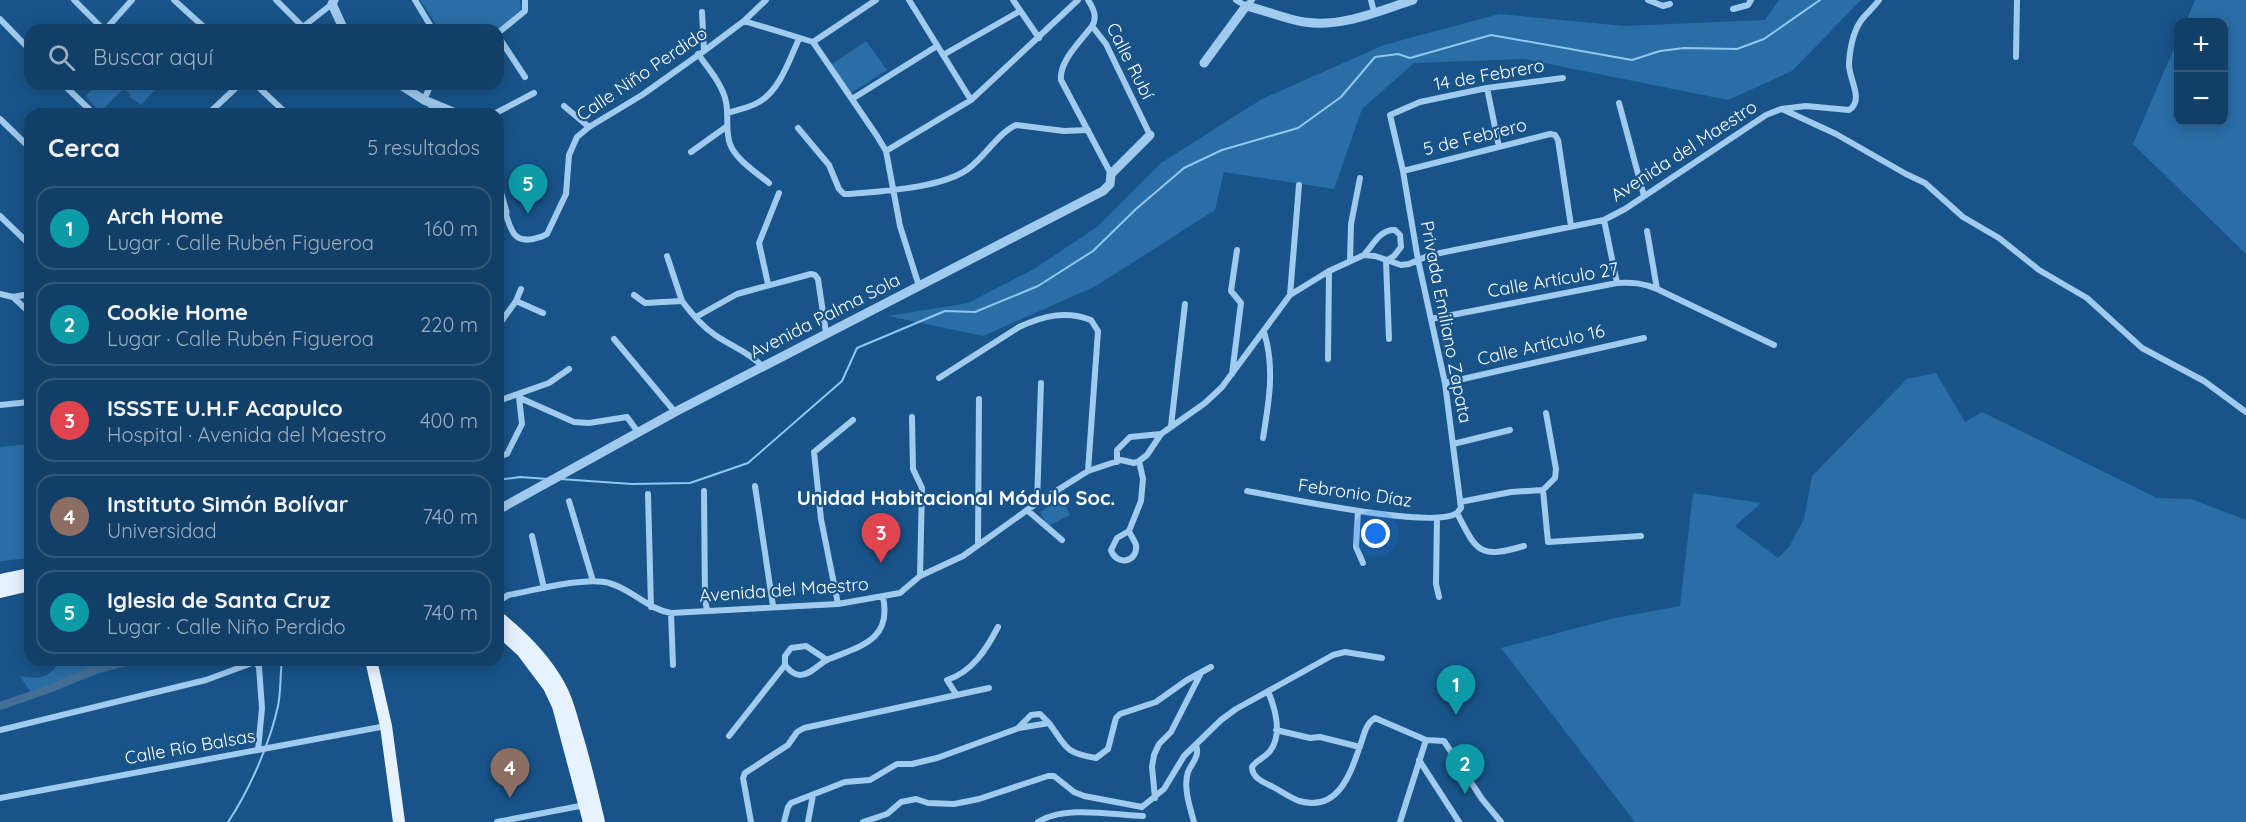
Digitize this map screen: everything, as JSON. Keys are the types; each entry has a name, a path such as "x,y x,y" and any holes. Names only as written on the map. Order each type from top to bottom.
{"main road":[{"path":"0,580 24,575"},
{"path":"0,592 24,586"},
{"path":"504,622 531,646 559,685 567,702 590,803 589,822"},
{"path":"504,634 537,667 549,687 558,706 590,803 599,822"},
{"path":"372,666 386,726 399,822"}],"street":[{"path":"74,0 99,24"},
{"path":"110,24 132,0"},
{"path":"174,0 201,24"},
{"path":"276,0 297,24"},
{"path":"416,0 430,24"},
{"path":"504,30 525,11 525,0"},
{"path":"813,42 876,0"},
{"path":"909,0 971,99"},
{"path":"1013,0 1039,38"},
{"path":"886,151 971,99 1078,0"},
{"name":"Calle Rubí","path":"1088,0 1095,15 1092,26 1106,44 1150,135"},
{"path":"1236,0 1303,22 1321,24 1348,21 1413,0"},
{"path":"1371,0 1374,12"},
{"path":"1648,0 1663,6 1670,4"},
{"path":"1733,9 1748,5 1751,0"},
{"path":"1781,109 1806,106 1841,111 1854,107 1857,96 1849,74 1849,61 1856,29 1879,0"},
{"path":"2016,57 2018,0"},
{"name":"Calle Niño Perdido","path":"504,219 519,239 524,241 547,234 566,194 569,155 577,137 588,127 642,94 744,21 764,1"},
{"path":"306,24 333,2 342,24"},
{"path":"1204,63 1254,6"},
{"path":"943,55 1020,11"},
{"path":"702,12 701,52 726,101 726,127 730,144 735,152 769,183"},
{"path":"0,19 24,44"},
{"path":"744,21 813,42 852,99 886,151 896,210 919,286"},
{"path":"1092,26 1063,64 1060,72 1061,80 1111,174"},
{"path":"727,113 753,105 768,95 776,86 799,39"},
{"path":"504,44 525,77"},
{"path":"852,99 937,46"},
{"name":"14 de Febrero","path":"1403,171 1390,115 1420,102 1487,88 1563,78"},
{"path":"1487,88 1499,147"},
{"path":"69,90 88,108"},
{"path":"214,108 234,90"},
{"path":"261,90 281,108"},
{"path":"408,90 423,100 444,108"},
{"path":"423,100 427,90"},
{"path":"504,109 534,93"},
{"path":"1619,103 1644,196"},
{"path":"432,108 435,104"},
{"path":"564,106 588,127"},
{"name":"Avenida del Maestro","path":"1364,255 1376,256 1401,265 1430,255 1604,220 1626,209 1751,124 1781,109 1836,134 1925,183 1963,217 1999,238 2039,270 2087,298 2142,348 2198,377 2246,412"},
{"path":"0,119 24,142"},
{"path":"798,128 829,165 839,189 844,194 893,189 945,180 960,174 984,156 1010,128 1016,125 1064,131 1088,130"},
{"path":"692,152 726,127"},
{"name":"5 de Febrero","path":"1403,171 1550,134 1555,135 1558,140 1570,226"},
{"name":"Avenida Palma Sola","path":"504,507 762,366 1103,191 1110,184 1111,174 1150,135"},
{"name":"Privada Emiliano Zapata","path":"1403,171 1418,260 1445,383 1461,508 1457,513"},
{"path":"1350,261 1352,224 1360,178"},
{"path":"1290,295 1299,185"},
{"path":"768,284 759,243 779,193"},
{"path":"0,216 24,239"},
{"path":"1604,220 1617,283"},
{"path":"1129,531 1136,543 1135,551 1131,558 1118,561 1111,550 1113,543 1129,531 1141,501 1143,489 1139,461 1147,455 1161,434 1204,403 1232,375 1290,295 1329,271 1364,255 1382,234 1395,230 1401,235 1401,247 1394,256 1386,261 1389,339"},
{"path":"1647,231 1657,290"},
{"path":"1232,375 1241,303 1231,291 1237,250"},
{"path":"667,256 682,302 715,335 754,358 762,366"},
{"path":"1328,359 1329,271"},
{"path":"696,317 735,295 768,284 815,274 818,279 826,333"},
{"name":"Calle Artículo 27","path":"1431,319 1617,283 1643,284 1774,345"},
{"path":"504,318 516,301 521,289"},
{"path":"0,294 14,297 24,295"},
{"path":"634,295 645,303 682,302"},
{"path":"14,297 24,307"},
{"path":"516,301 543,313"},
{"path":"1171,426 1185,304"},
{"path":"939,378 1032,321 1051,315 1069,314 1091,320 1098,331 1088,471"},
{"path":"1263,438 1270,401 1271,366 1270,349 1264,332"},
{"name":"Calle Artículo 16","path":"1445,383 1644,338"},
{"path":"614,339 675,412"},
{"path":"504,400 519,396 549,383 569,369"},
{"path":"1037,503 1041,383"},
{"path":"519,396 574,422 589,423 627,417 639,432"},
{"path":"504,455 507,454 522,424 519,396"},
{"path":"978,545 979,399"},
{"path":"0,405 24,403"},
{"path":"1460,501 1510,492 1543,490 1555,478 1556,468 1546,412"},
{"path":"912,417 913,469 922,488 920,576"},
{"path":"838,604 821,519 814,452 853,420"},
{"path":"1453,444 1510,430"},
{"path":"1117,462 1117,450 1130,436 1161,434"},
{"name":"Avenida del Maestro","path":"504,598 544,588 593,581 608,582 651,607 671,613 838,604 883,597 900,593 920,576 945,566 1088,471 1117,462 1139,461"},
{"path":"756,486 773,606"},
{"path":"1543,490 1548,542 1641,536"},
{"path":"704,491 707,610"},
{"name":"Febronio Díaz","path":"1247,491 1358,511 1437,518 1453,516 1457,513"},
{"path":"648,494 651,607"},
{"path":"569,501 593,581"},
{"path":"1027,510 1062,540"},
{"path":"1358,511 1356,547 1363,563"},
{"path":"1457,513 1473,544 1480,550 1502,552 1524,546"},
{"path":"1437,518 1436,584 1439,597"},
{"path":"532,536 544,588"},
{"path":"785,665 794,673 801,675 874,638 880,632 886,611 883,597"},
{"path":"671,613 673,665"},
{"path":"956,694 946,680 960,676 975,663 998,627"},
{"path":"729,736 785,665 787,652 798,646 806,646 827,660"},
{"path":"863,822 887,814 902,802 909,800 954,804 1015,788 1042,776 1054,776 1074,792 1084,796 1143,807 1164,789 1184,756 1221,720 1333,655 1346,652 1382,658"},
{"path":"0,730 206,680 244,666"},
{"path":"258,666 260,667 262,708 261,750"},
{"path":"1019,728 1031,715 1040,714 1069,750 1076,754 1096,758 1108,749 1116,718 1120,714 1148,706 1211,667"},
{"path":"1155,798 1152,767 1154,755 1159,744 1171,732 1200,675"},
{"path":"751,822 743,778 745,773 788,746 797,732 804,728 989,688"},
{"path":"1268,691 1275,708 1276,730 1269,753 1252,767 1256,778 1298,800 1312,803 1322,801 1339,792 1360,747 1366,726 1375,718 1426,740 1444,741 1482,799 1501,822"},
{"path":"784,822 791,803 845,782 870,780 897,764 912,764 937,758 1019,728 1049,723"},
{"name":"Calle Río Balsas","path":"0,798 386,726"},
{"path":"1276,730 1310,738 1320,737 1360,747"},
{"path":"1400,822 1426,740"},
{"path":"1194,822 1187,781 1197,756 1196,745"},
{"path":"1419,760 1459,822"},
{"path":"808,822 813,795"},
{"path":"497,822 590,803"},
{"path":"1038,822 1060,813 1074,812 1144,819 1143,807"},
{"path":"538,814 539,822"}],"shaded area":[{"path":"420,0 520,0 521,10 504,25 436,24"},
{"path":"1779,0 1861,0 1792,71 1728,100 1524,59 1414,63 1362,109 1334,189 1224,172 1215,210 1096,286 983,336 888,316 968,303 1034,269 1097,227 1161,163 1262,99 1384,45 1499,14 1624,26 1765,20"},
{"path":"2195,0 2246,0 2246,254 2133,144 2174,48 2174,126 2228,126 2228,18 2188,18"},
{"path":"866,41 887,70 851,93 831,65"},
{"path":"91,90 126,90 121,91 105,108 96,108 86,96"},
{"path":"126,90 155,90 141,105 129,96 131,95"},
{"path":"1936,373 1965,422 1982,412 2157,498 2191,499 2246,520 2246,822 1635,822 1501,648 1615,618 1680,606 1693,493 1761,503 1735,526 1778,558 1789,547 1804,519 1812,476 1907,379"},
{"path":"24,445 24,559 0,561 0,447"},
{"path":"1062,498 1070,515 1048,526 1040,512"},
{"path":"56,666 125,666 54,691 31,693 20,676 34,678 52,671"}],"waterway":[{"path":"560,479 632,484 690,483 748,463 842,381 857,348 945,311 975,312 1038,286 1093,251 1136,209 1184,168 1222,150 1298,128 1341,97 1375,57 1398,54 1410,58 1491,35 1632,60 1660,51 1684,48 1737,49 1764,39 1820,0"},
{"path":"504,479 520,477 548,479"},
{"path":"0,706 108,666"},
{"path":"228,822 251,781 270,735 279,701 282,666"}],"place":[{"name":"Iglesia de Santa Cruz","path":"528,214"},
{"name":"ISSSTE U.H.F Acapulco","path":"881,563"},
{"name":"Arch Home","path":"1456,715"},
{"name":"Cookie Home","path":"1465,794"},
{"name":"Instituto Simón Bolívar","path":"510,798"}],"district":[{"name":"Unidad Habitacional Módulo Soc.","path":"956,498"}]}
